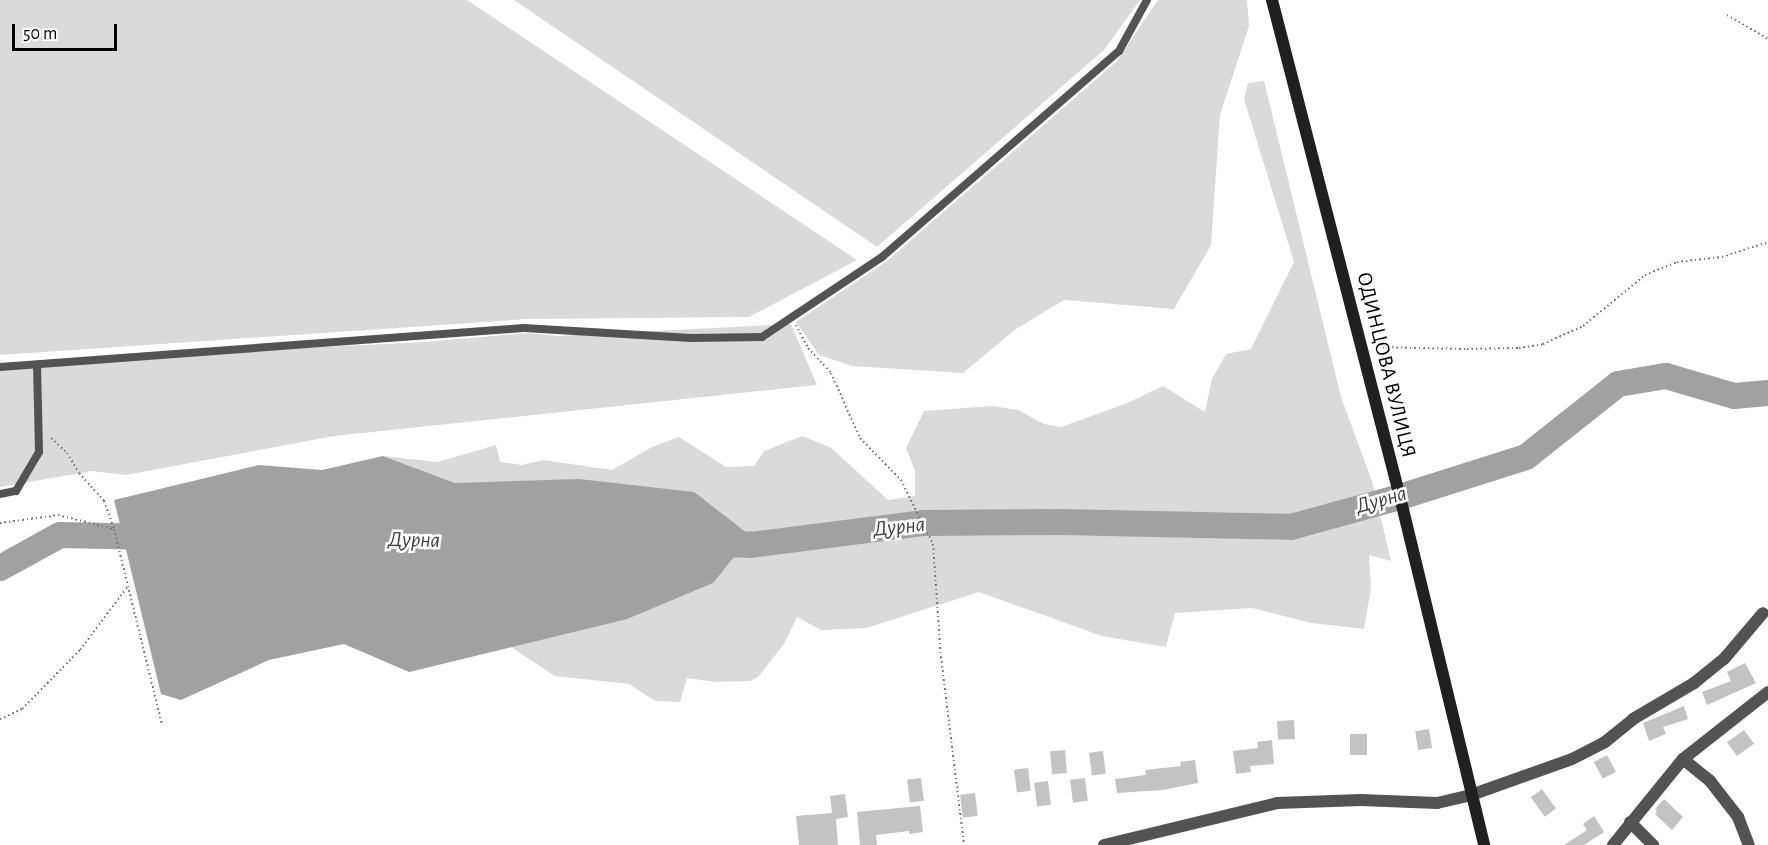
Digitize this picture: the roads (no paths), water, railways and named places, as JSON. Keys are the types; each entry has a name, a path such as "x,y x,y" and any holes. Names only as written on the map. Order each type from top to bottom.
{"main road":[{"name":"ОДИНЦОВА ВУЛИЦЯ","path":"1272,0 1362,349 1484,845"}],"street":[{"path":"1104,845 1277,803 1361,800 1437,803 1471,795 1572,759 1605,742 1633,719 1694,683 1724,659 1762,613"},
{"path":"1613,845 1683,759 1768,692"},
{"path":"1683,759 1710,781 1737,817 1749,845"},
{"path":"1630,822 1653,845"}],"lane":[{"path":"0,368 524,328 691,338 762,337 882,257 1119,51 1148,0"},
{"path":"0,494 16,491 39,452 37,365"}],"water":[{"path":"383,456 455,483 579,479 694,492 751,536 713,583 627,619 409,672 344,644 269,660 181,700 161,694 114,500 259,465 322,470"}],"waterway":[{"name":"Дурна","path":"711,544 750,545 923,523 1060,522 1291,527 1400,497 1526,457 1618,384 1666,376 1734,396 1768,393"},
{"name":"Дурна","path":"0,568 60,535 158,537"}]}
